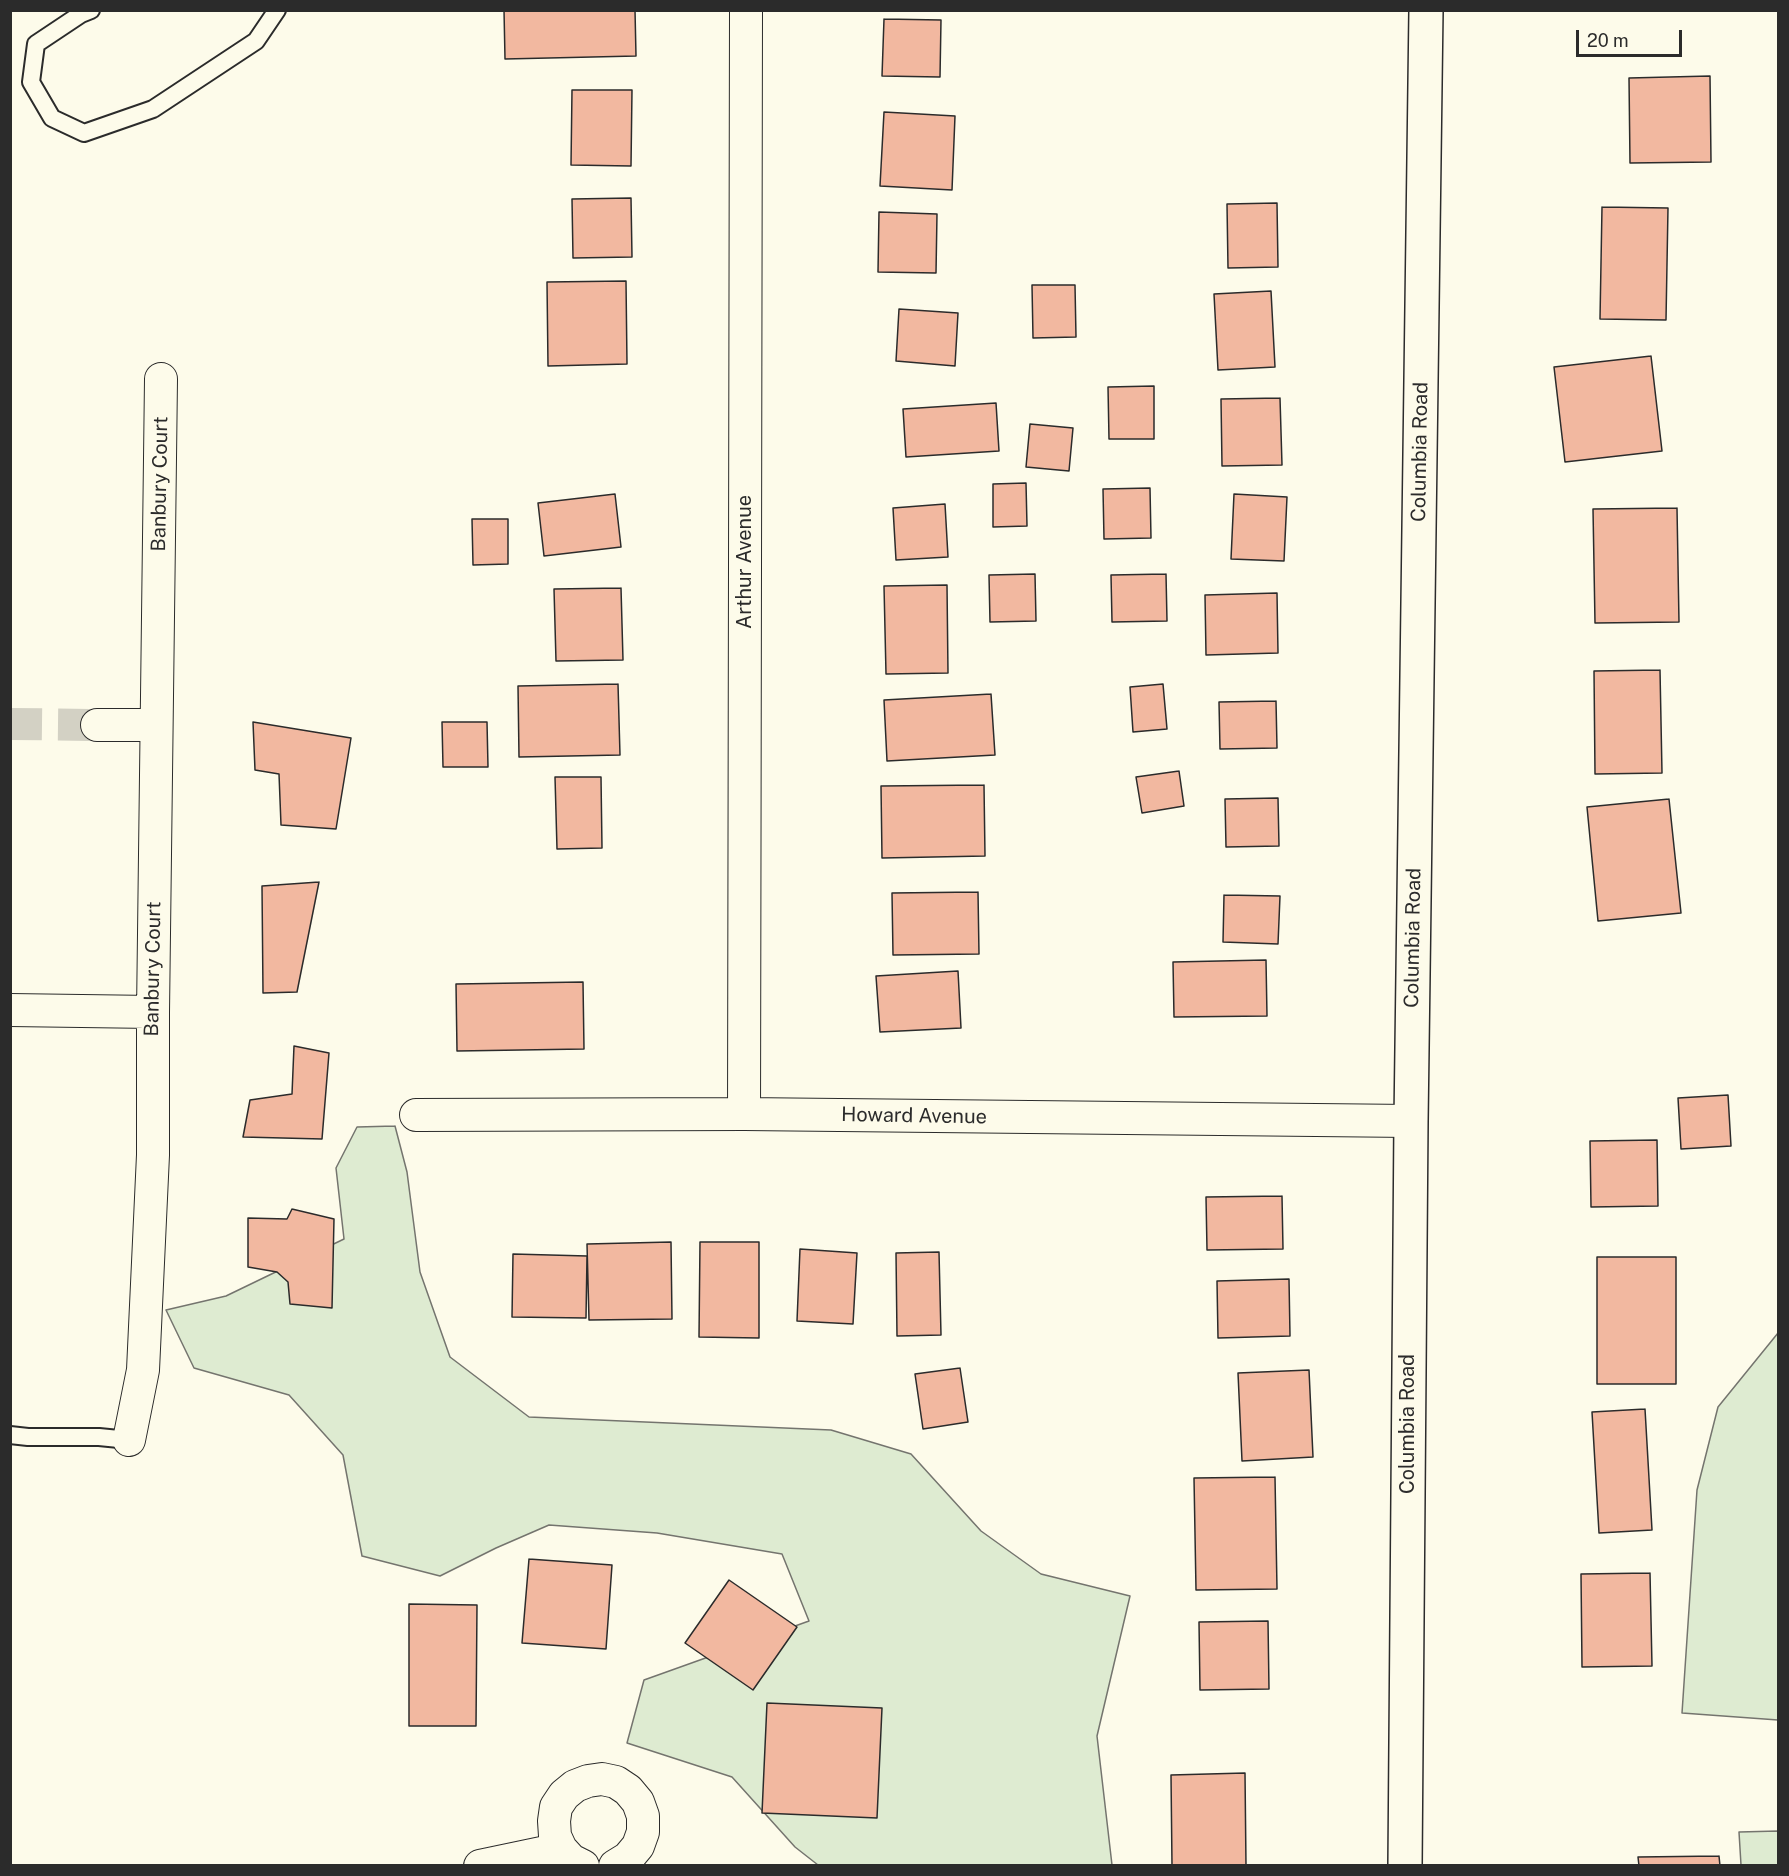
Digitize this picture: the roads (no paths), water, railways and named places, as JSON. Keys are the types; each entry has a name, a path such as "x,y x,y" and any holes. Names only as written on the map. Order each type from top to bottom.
{"main road":[{"name":"Columbia Road","path":"1405,1866 1411,1121 1426,10"}],"street":[{"name":"Arthur Avenue","path":"744,1114 746,10"},
{"name":"Banbury Court","path":"129,1440 143,1370 153,1155 161,379"},
{"path":"97,725 156,725"},
{"path":"10,1010 153,1012"},
{"name":"Howard Avenue","path":"416,1114 744,1114 1411,1121"},
{"path":"572,1857 555,1836 556,1807 564,1795 575,1786 602,1779 616,1782 628,1790 638,1802 643,1816 643,1832 638,1846 628,1858 615,1866"},
{"path":"480,1866 572,1857"}],"lane":[{"path":"91,10 81,14 36,44 31,82 52,118 84,133 153,109 256,41 277,10"},
{"name":"Banbury Court","path":"10,1434 28,1437 99,1437 129,1440"}],"tunnel":[{"path":"10,724 97,725"}]}
